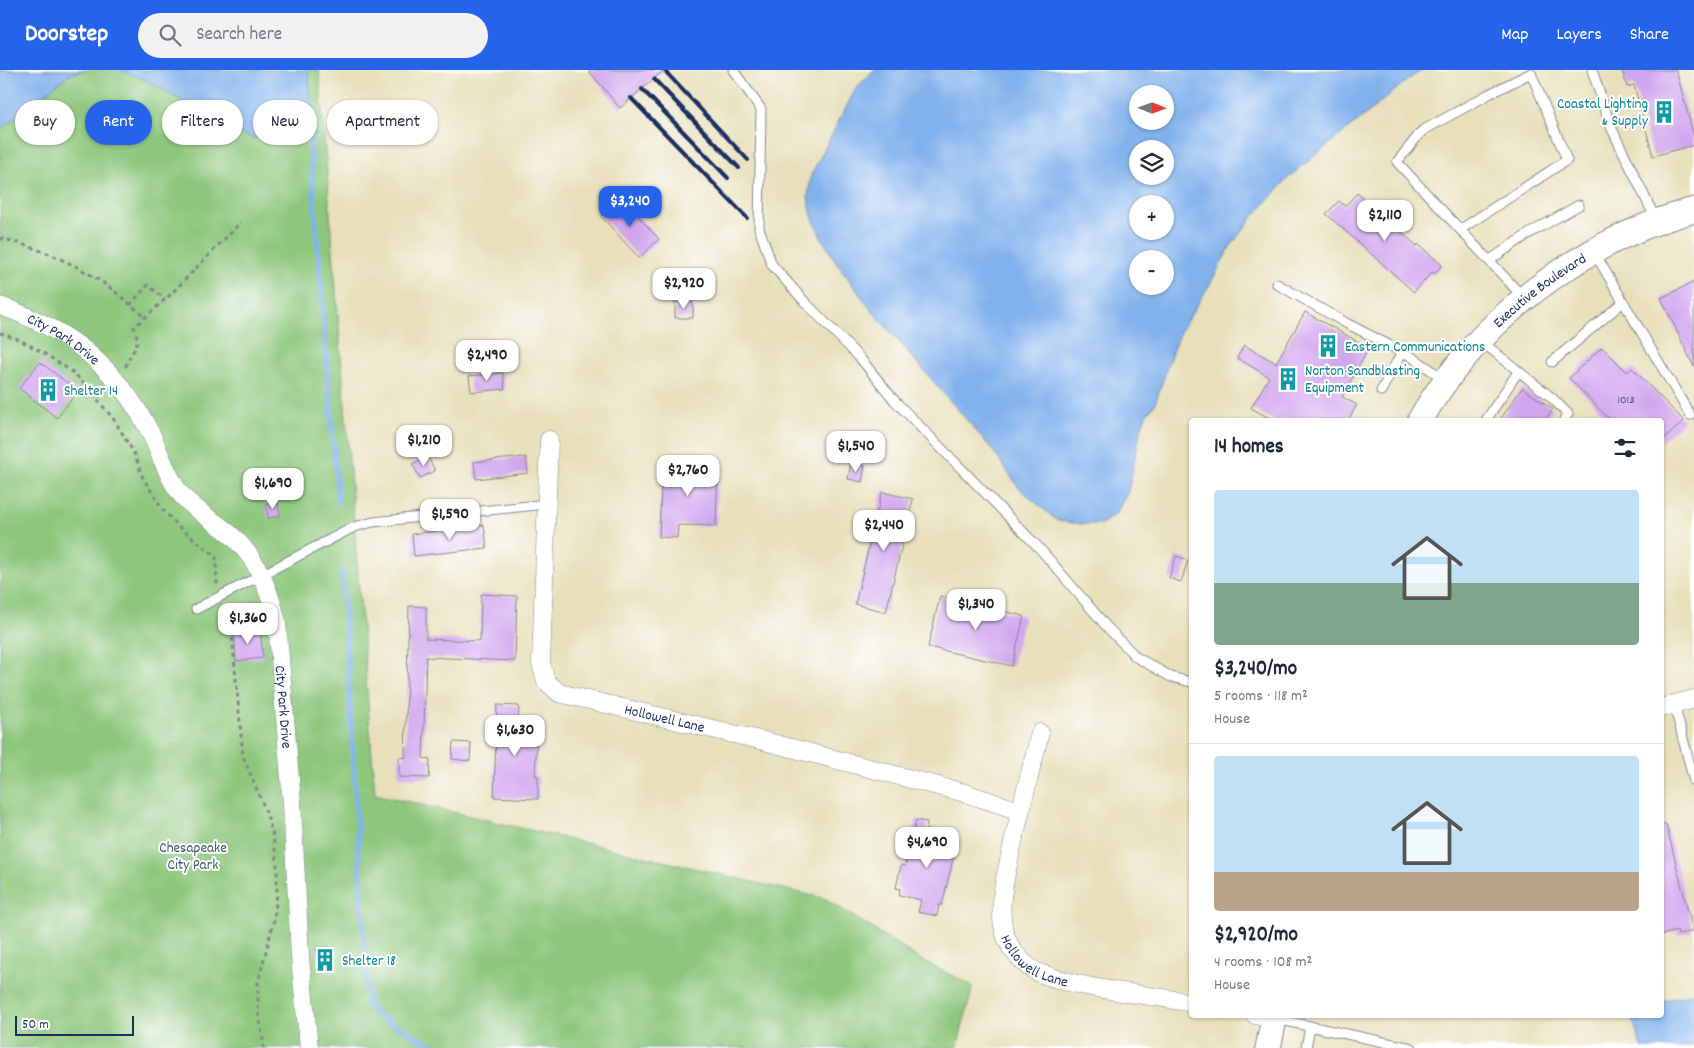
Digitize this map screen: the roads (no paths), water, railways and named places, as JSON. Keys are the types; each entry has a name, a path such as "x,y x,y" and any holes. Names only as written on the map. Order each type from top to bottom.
{"street":[{"name":"Executive Boulevard","path":"1421,418 1446,381 1480,340 1546,282 1620,237 1694,210"},
{"name":"City Park Drive","path":"0,306 45,324 90,353 108,370 132,400 149,430 174,484 181,494 242,546 262,576 271,596 277,622 292,803 300,957 309,1048"},
{"name":"Hollowell Lane","path":"549,440 541,663 546,680 559,693 777,744 965,793 1020,811"},
{"path":"1668,706 1694,699"},
{"name":"Hollowell Lane","path":"1040,733 1002,891 1003,928 1018,958 1042,974 1095,988 1189,1003"},
{"path":"1268,1018 1268,1048"}],"lane":[{"path":"732,70 762,109 759,228 772,265 860,358 895,400 1041,550 1106,626 1136,657 1170,677 1189,682"},
{"path":"1592,70 1611,127 1657,222"},
{"path":"1461,229 1567,160 1531,74 1489,94 1422,132 1397,162 1525,299"},
{"path":"1490,260 1530,233 1579,205"},
{"path":"1594,252 1690,415"},
{"path":"1277,284 1402,352 1446,381"},
{"path":"1552,362 1623,302"},
{"path":"1480,340 1551,397 1568,414 1565,418"},
{"path":"1381,392 1402,352"},
{"path":"1487,418 1518,372"},
{"path":"196,609 354,528 373,522 547,504"},
{"path":"1668,706 1694,782"},
{"path":"1276,1018 1412,1048"},
{"path":"1306,1048 1310,1026"}],"water":[{"path":"0,70 85,70 68,75 37,100 15,100 15,118 0,130"},
{"path":"119,70 308,70 311,100 253,100 253,138 243,134 243,100 181,100 149,81"},
{"path":"874,70 1423,70 1409,79 1289,177 1252,218 1230,247 1210,284 1180,332 1155,404 1146,415 1140,432 1128,492 1115,515 1101,524 1079,524 1056,520 1019,488 991,448 869,307 836,262 820,235 812,216 808,196 811,175 855,90"},
{"path":"1694,993 1694,1045 1682,1048 1642,1048 1632,1018 1664,1018 1664,1000"}],"waterway":[{"path":"310,145 338,502"},
{"path":"342,571 368,1005 378,1016 438,1048"}],"railway":[{"path":"664,70 748,160"},
{"path":"654,79 739,168"},
{"path":"642,89 728,178"},
{"path":"631,98 747,218"}],"place":[{"name":"Coastal Lighting & Supply","path":"1664,112"},
{"name":"Eastern Communications","path":"1328,346"},
{"name":"Norton Sandblasting Equipment","path":"1288,379"},
{"name":"Shelter 14","path":"48,390"},
{"name":"Shelter 18","path":"325,960"}],"park label":[{"name":"Chesapeake City Park","path":"193,856"}]}
